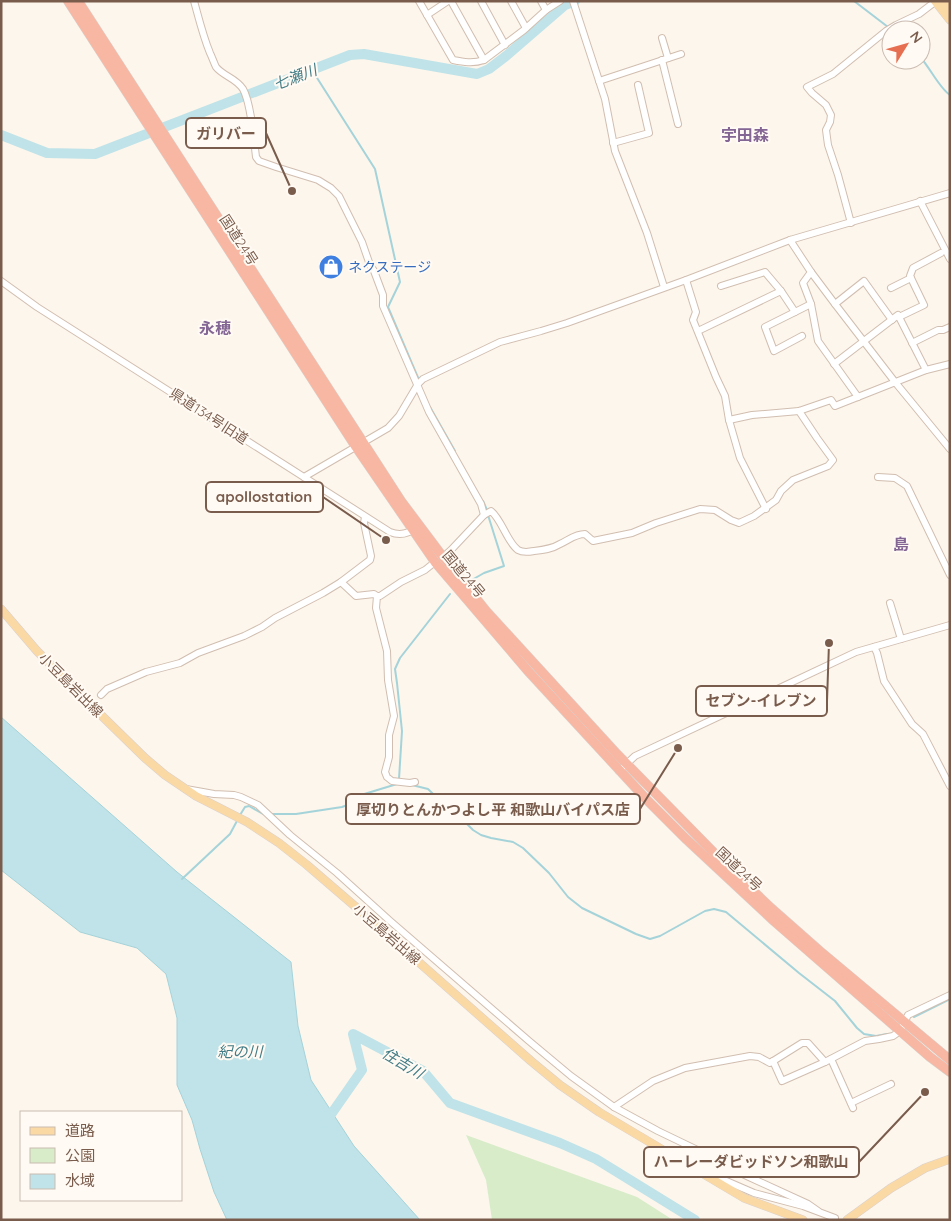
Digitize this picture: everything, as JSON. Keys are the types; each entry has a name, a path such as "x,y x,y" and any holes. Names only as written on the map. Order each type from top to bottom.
{"highway":[{"name":"国道24号","path":"68,1 150,120"},
{"name":"国道24号","path":"78,1 170,152 359,445 439,560 528,671 619,770 685,838 774,921 902,1026 950,1060"},
{"name":"国道24号","path":"439,560 593,729 727,866 902,1026 930,1057 950,1072"}],"main road":[{"path":"937,1 950,10"},
{"path":"937,1 950,20"},
{"name":"小豆島岩出線","path":"1,609 38,651 165,776 185,789 247,822 279,843 364,914 560,1085 599,1112 744,1198 803,1220"},
{"path":"847,1220 891,1188 925,1168 950,1159"}],"street":[{"path":"194,1 203,37 216,66 221,72 239,84 243,90 247,101 256,157 259,161 276,168 318,180 331,188 339,196 362,242 383,295 383,306 430,412 481,504 484,515"},
{"path":"419,1 453,60 468,63 484,60 560,1"},
{"path":"427,15 449,1 484,60"},
{"path":"481,1 505,45"},
{"path":"511,1 526,28"},
{"path":"541,1 546,10"},
{"path":"851,223 828,145 826,130 831,115 826,105 807,86 833,74 886,30 919,14 937,1"},
{"path":"575,4 605,99 615,152 647,233 664,287"},
{"path":"662,38 678,124"},
{"path":"599,81 681,54"},
{"path":"613,143 649,133 638,84"},
{"path":"304,478 388,428 423,379 500,342 567,323 790,240 950,193"},
{"path":"920,201 950,259"},
{"path":"790,240 835,304 950,449"},
{"path":"834,364 896,319 924,305 910,276 913,268 941,254"},
{"path":"721,286 765,272 795,312"},
{"path":"811,272 803,283 811,304 818,341 858,397"},
{"path":"891,288 911,278"},
{"path":"686,280 696,312 693,320 725,396 728,420 740,458 766,508"},
{"name":"県道134号旧道","path":"1,281 390,532 396,535 410,532 416,528"},
{"path":"835,304 864,282 896,319 912,343 926,370"},
{"path":"698,331 781,291"},
{"path":"802,336 774,351 765,327 811,304"},
{"path":"912,343 938,330 950,327"},
{"path":"728,420 752,415 799,411 831,400 835,406 926,370 950,364"},
{"path":"341,582 356,596 374,594 380,596 439,560 484,515 491,511 495,514 518,550 525,552 547,550 579,534 585,534 593,541 632,533 700,508 715,510 730,520 739,523 766,508 776,500 781,491 793,480 828,466 833,460 799,411"},
{"path":"878,478 896,478 907,486 950,575"},
{"path":"101,695 106,689 146,672 180,663 198,653 244,636 341,582 370,560 371,556 364,523 365,517"},
{"path":"377,596 376,608 387,651 388,680 394,716 389,735 389,757 385,772 392,781 415,782"},
{"path":"890,603 901,639"},
{"path":"619,770 635,756 856,652 950,625"},
{"path":"874,647 884,681 912,724 923,734 950,786"},
{"path":"185,789 234,795 258,805 290,835 337,873 571,1076 614,1107 736,1171 808,1204 818,1211"},
{"path":"773,1061 782,1081 828,1061 864,1041 893,1036 902,1026 908,1014 950,995"},
{"path":"614,1107 653,1081 685,1068 750,1056 758,1057 770,1063 802,1043 808,1043 828,1061 852,1106 891,1084"},
{"path":"664,1151 687,1160 754,1194 818,1211 835,1218"}],"green space":[{"path":"466,1135 637,1197 673,1220 492,1220 486,1180"}],"water":[{"name":"紀の川","path":"1,717 177,872 291,962 298,1026 311,1080 354,1146 420,1220 227,1220 214,1192 192,1120 177,1085 177,1018 166,974 137,948 80,932 1,870"}],"waterway":[{"name":"七瀬川","path":"1,135 47,153 95,154 350,55 364,54 477,74 489,69 565,5 575,1"},
{"path":"854,1 881,22"},
{"path":"312,70 375,169 400,282 388,307 419,380"},
{"path":"930,70 950,95"},
{"path":"430,407 455,451"},
{"path":"483,501 487,510"},
{"path":"470,581 484,573 504,566 488,515"},
{"path":"399,779 402,731 395,669 400,658 450,594"},
{"path":"271,814 296,814 342,807 350,804 361,795 397,784"},
{"path":"412,785 428,789 455,815 481,835 513,842 523,848 549,873 568,897 582,908 636,934 650,939 660,936 705,911 714,909 726,912 835,1001 864,1034 876,1036 887,1034"},
{"path":"240,815 245,807 249,806 263,814"},
{"path":"182,879 230,834 238,819"},
{"path":"914,1017 950,999"},
{"name":"住吉川","path":"325,1123 362,1070 353,1034 423,1071 450,1103 560,1143 596,1159 695,1220"}],"place":[{"name":"ガリバー","path":"292,191"},
{"name":"ネクステージ","path":"331,267"},
{"name":"apollostation","path":"386,540"},
{"name":"セブン-イレブン","path":"829,643"},
{"name":"厚切りとんかつよし平 和歌山バイパス店","path":"678,748"},
{"name":"ハーレーダビッドソン和歌山","path":"925,1092"}],"district":[{"name":"宇田森","path":"745,135"},
{"name":"永穂","path":"215,328"},
{"name":"島","path":"901,544"}]}
